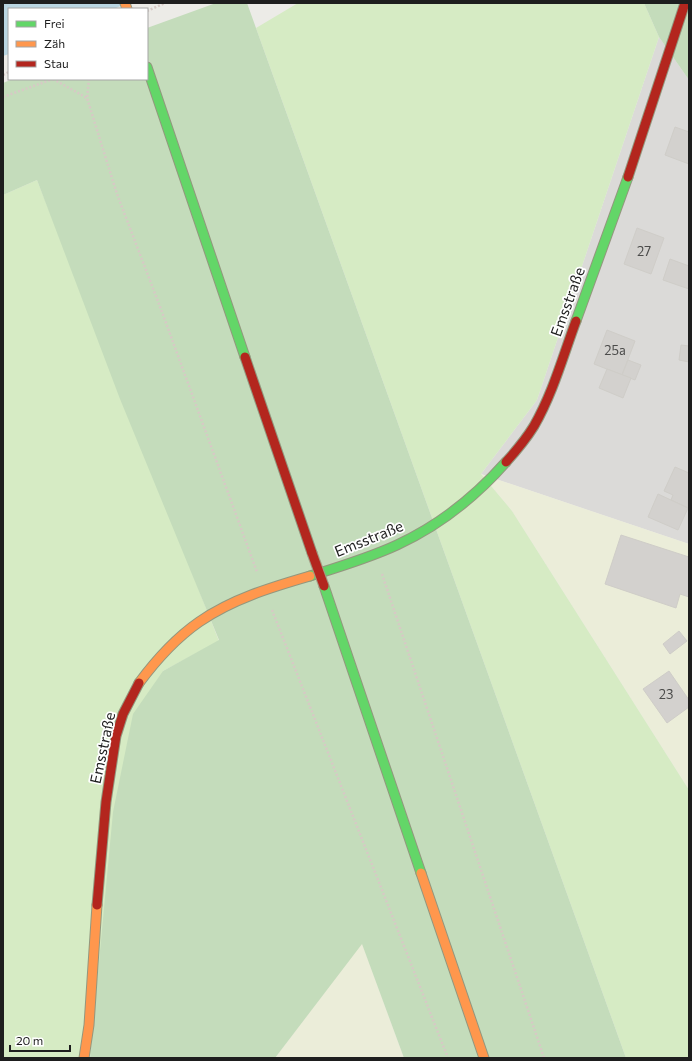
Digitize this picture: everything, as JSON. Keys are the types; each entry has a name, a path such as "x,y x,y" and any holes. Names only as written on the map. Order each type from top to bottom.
{"street":[{"name":"Emsstraße","path":"84,1058 89,1025 104,811 122,716 140,682 165,651 201,621 219,610 237,601 264,591 375,554 399,544 423,531 451,512 505,464 535,424 551,388 622,197 685,3"},
{"path":"148,70 484,1058"}],"path":[{"path":"148,11 165,3"},
{"path":"3,97 50,80"},
{"path":"55,80 87,98"},
{"path":"89,80 87,98 117,194 162,312 264,591 448,1058"},
{"path":"375,554 544,1058"}],"shaded area":[{"path":"659,37 689,80 689,544 481,474 537,400"}],"green space":[{"path":"216,3 247,3 626,1058 404,1058 362,944 275,1058 90,1058 113,812 133,714 163,671 219,640 120,399 37,180 3,195 3,83 10,80 148,80 148,28"},
{"path":"298,3 644,3 659,37 537,400 481,474 512,511 689,790 689,1058 626,1058 256,28"},
{"path":"644,3 689,3 689,80 659,37"},
{"path":"37,180 219,641 163,671 90,1058 3,1058 3,195"},
{"path":"481,474 689,544 689,790 512,511"},
{"path":"362,943 404,1058 275,1058"}],"water":[{"path":"3,3 127,3 116,8 8,8 8,54 3,56"}],"building":[{"path":"675,127 689,132 689,164 665,155"},
{"path":"637,228 664,238 651,274 624,264"},
{"path":"670,259 689,266 689,289 663,280"},
{"path":"607,330 635,341 622,375 594,364"},
{"path":"681,345 689,346 689,362 679,360"},
{"path":"628,360 641,365 635,380 622,375"},
{"path":"607,369 631,378 623,398 599,388"},
{"path":"675,467 689,473 688,508 671,500 673,495 664,491"},
{"path":"658,494 688,508 678,530 648,517"},
{"path":"621,535 689,557 689,597 680,594 676,608 605,584"},
{"path":"679,631 687,641 670,654 663,644"},
{"path":"669,671 689,700 689,707 667,723 643,689"}],"traffic: fast":[{"path":"148,70 245,357"},
{"path":"576,321 628,177"},
{"path":"310,576 376,554 427,529 456,509 482,487 506,462"},
{"path":"324,586 421,873"}],"traffic: slow":[{"path":"125,3 127,8"},
{"path":"139,683 174,642 199,622 225,607 253,594 310,576"},
{"path":"421,873 484,1058"},
{"path":"84,1058 89,1025 97,905"}],"traffic: jam":[{"path":"628,177 685,3"},
{"path":"506,462 528,436 547,401 576,321"},
{"path":"245,357 312,553"},
{"path":"312,553 324,586"},
{"path":"97,905 106,802 116,736 123,714 139,683"}]}
